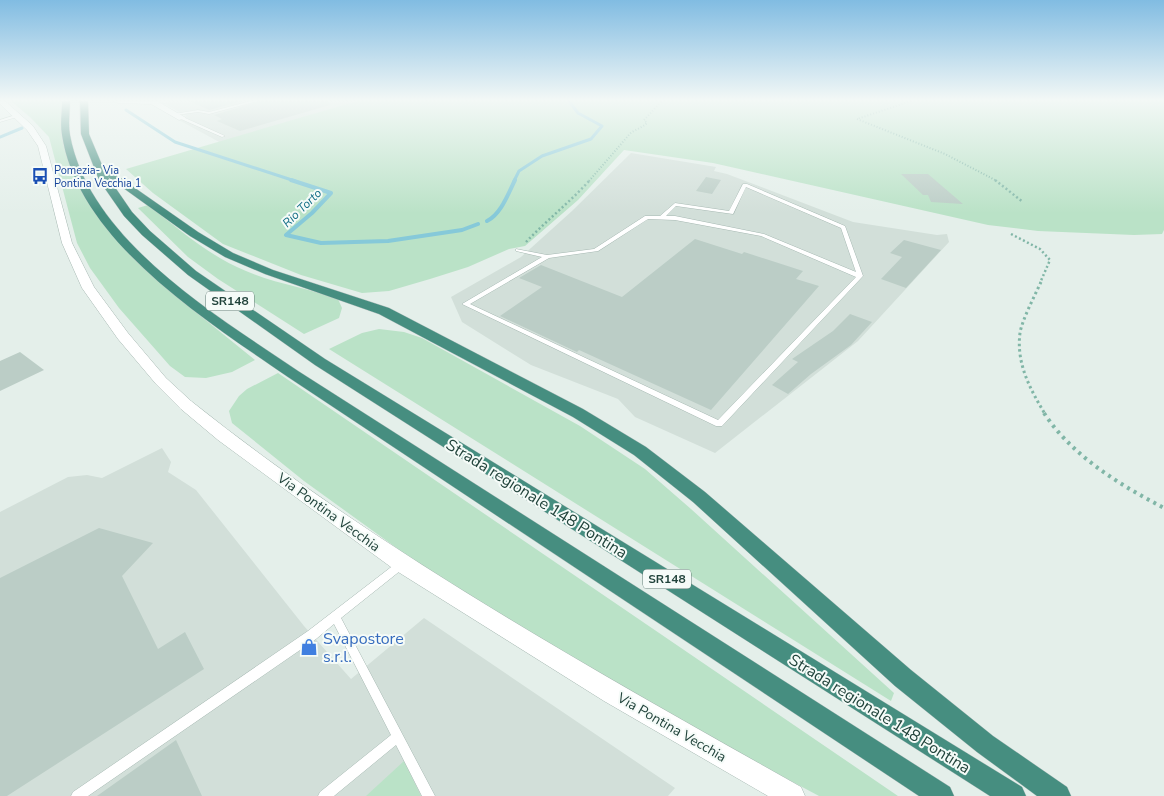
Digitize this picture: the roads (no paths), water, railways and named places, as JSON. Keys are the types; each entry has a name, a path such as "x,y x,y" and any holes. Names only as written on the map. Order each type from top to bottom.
{"highway":[{"name":"Strada regionale 148 Pontina","path":"66,138 80,178 104,217 124,242 195,304 293,374 941,796"},
{"name":"Strada regionale 148 Pontina","path":"87,138 97,166 114,195 146,233 192,273 320,362 1013,796"},
{"path":"97,166 194,234 229,255 269,272 384,311 565,406 640,451 700,497 903,678 985,744 1058,796"}],"street":[{"name":"Via Pontina Vecchia","path":"37,138 42,146 64,234 88,288 120,332 161,381 186,405 224,436 402,564 605,689 792,796"}],"lane":[{"path":"662,217 675,204 731,213 745,185 843,227 860,276"},
{"path":"647,217 674,218 762,235 860,276 719,424 465,304 547,257 596,250 647,217"},
{"path":"518,250 547,257"},
{"path":"77,796 312,635 402,564"},
{"path":"335,616 429,796"},
{"path":"324,796 397,737"}],"waterway":[{"name":"Rio Torto","path":"169,138 175,142 295,181"},
{"name":"Rio Torto","path":"514,181 519,171 542,156 592,138"},
{"name":"Rio Torto","path":"291,180 331,193 312,213 286,235 321,243 388,241 462,230 478,224"},
{"name":"Rio Torto","path":"487,221 500,209 515,180"}],"place":[{"name":"Pomezia- Via Pontina Vecchia 1","path":"40,176"},
{"name":"Svapostore s.r.l.","path":"309,647"}]}
